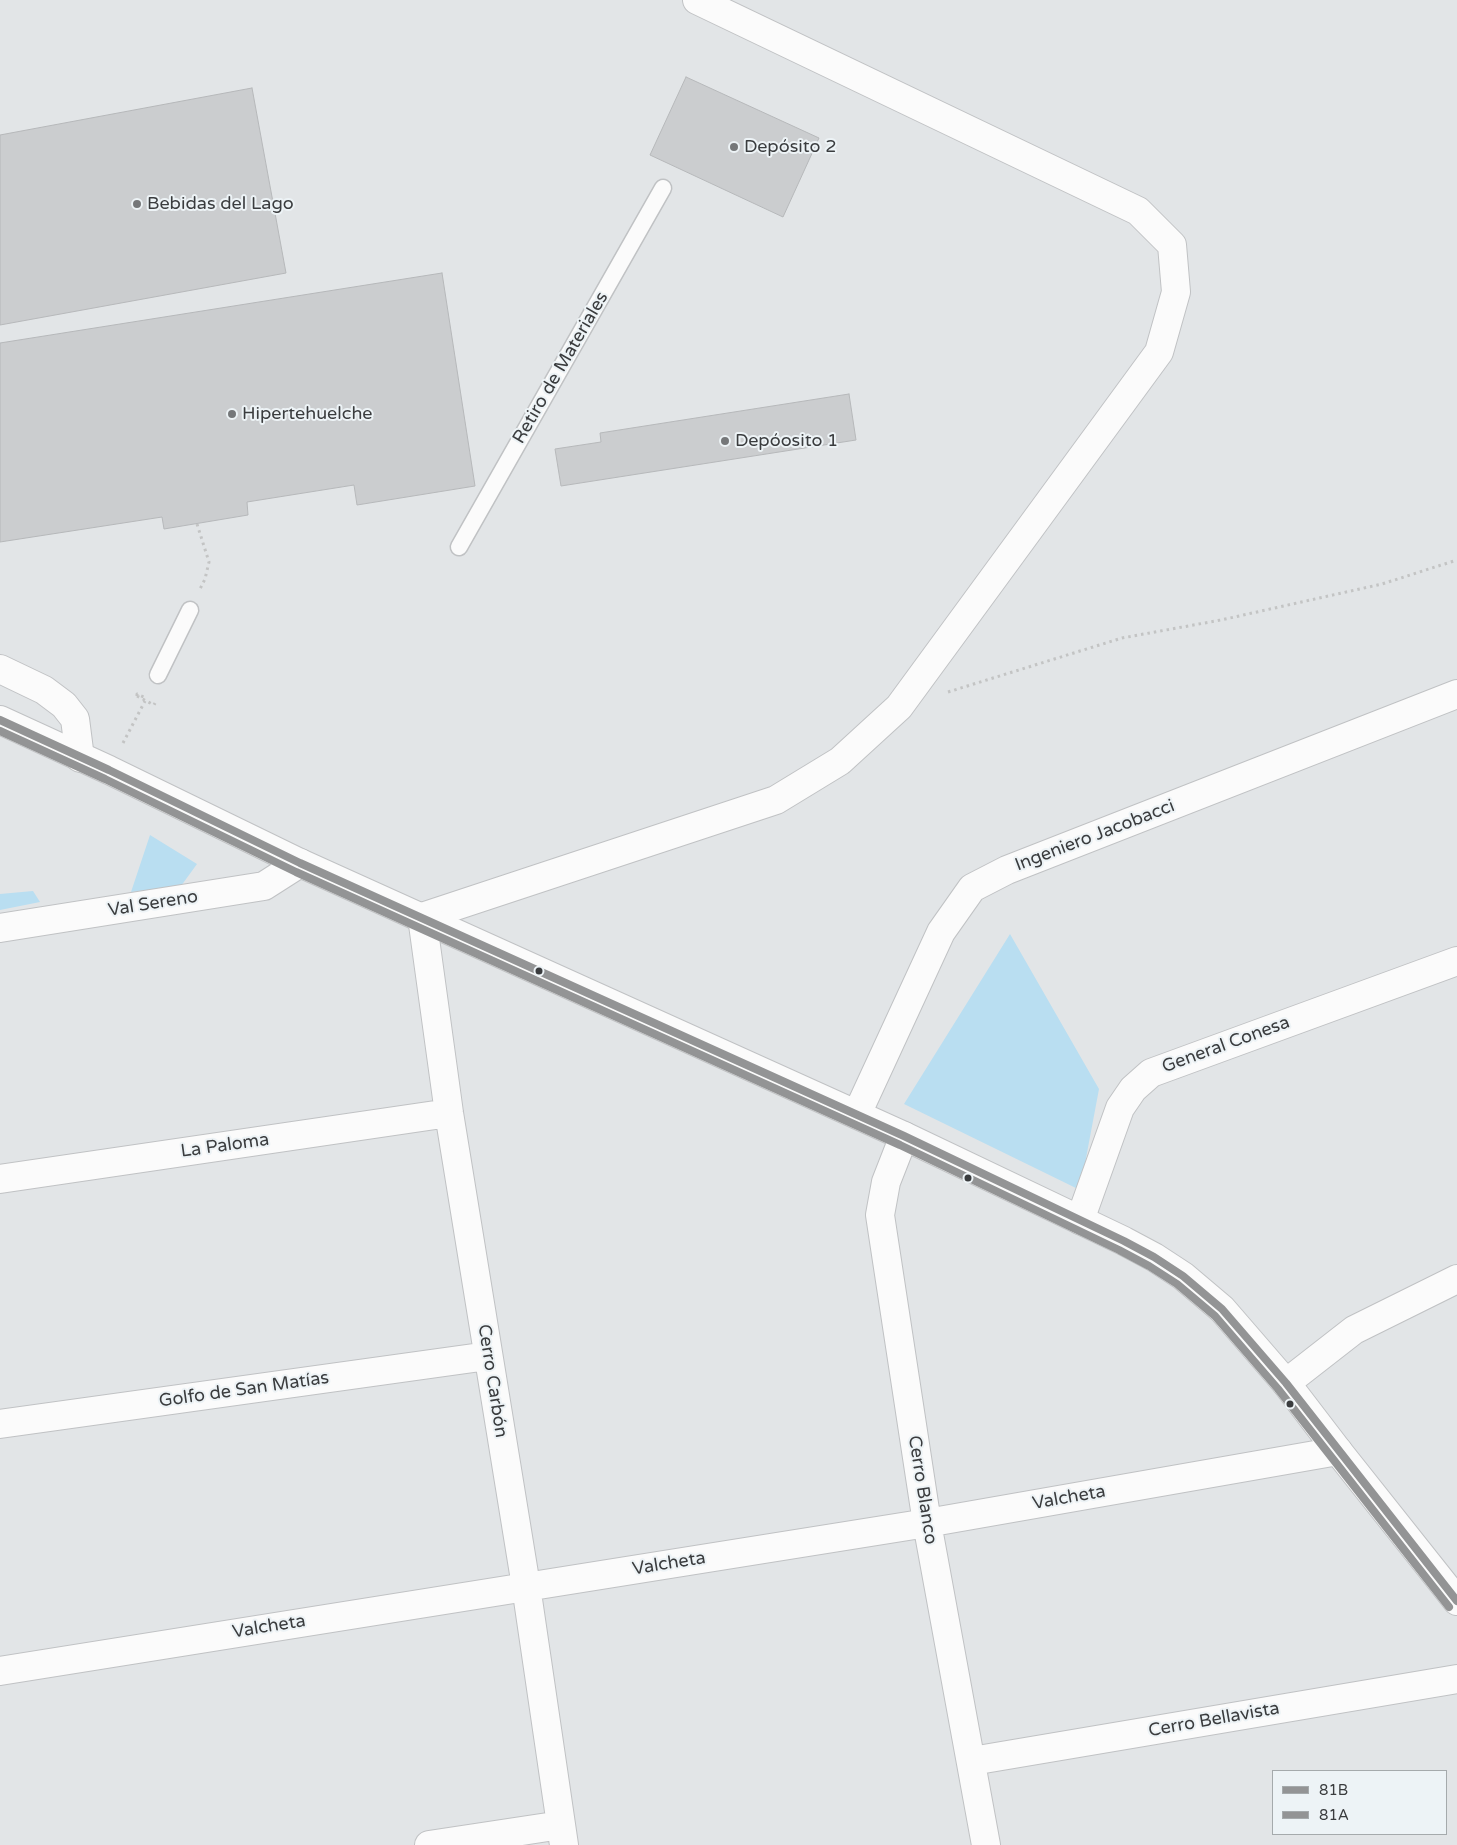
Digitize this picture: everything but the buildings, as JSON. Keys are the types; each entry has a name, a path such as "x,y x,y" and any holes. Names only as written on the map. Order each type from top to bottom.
{"street":[{"path":"422,917 776,800 840,761 899,707 1159,352 1176,292 1172,245 1138,211 697,0"},
{"path":"0,669 44,690 64,705 76,719 80,758"},
{"name":"Ingeniero Jacobacci","path":"857,1114 942,932 972,888 1007,870 1457,694"},
{"path":"0,720 109,770 300,863 857,1114 1132,1245 1183,1276 1222,1309 1286,1382 1457,1601"},
{"name":"Val Sereno","path":"0,928 264,886 300,863"},
{"name":"Cerro Carbón","path":"422,917 449,1113 526,1586 563,1835"},
{"name":"General Conesa","path":"1080,1220 1120,1108 1133,1088 1150,1073 1457,961"},
{"name":"La Paloma","path":"0,1179 449,1113"},
{"name":"Cerro Blanco","path":"904,1136 886,1182 880,1215 927,1523 986,1845"},
{"path":"1286,1382 1354,1330 1457,1279"},
{"name":"Golfo de San Matías","path":"0,1424 488,1356"},
{"name":"Valcheta","path":"0,1671 927,1523 1338,1451"},
{"name":"Cerro Bellavista","path":"972,1761 1457,1679"},
{"path":"429,1845 563,1835"}],"lane":[{"name":"Retiro de Materiales","path":"459,547 663,188"},
{"path":"158,675 190,610"}],"path":[{"path":"190,610 205,580 209,562 197,524"},
{"path":"946,693 1122,638 1221,620 1382,584 1457,560"},
{"path":"137,696 154,705 155,703"},
{"path":"109,770 145,701"}],"shaded area":[{"path":"150,835 197,864 181,886 131,892"},
{"path":"33,891 40,902 0,910 0,894"},
{"path":"1010,934 1099,1089 1080,1190 904,1104"}],"transit line":[{"name":"81B","path":"0,720 109,770 300,863 904,1136 1154,1257 1183,1276 1222,1309 1286,1383 1457,1601"},
{"name":"81A","path":"0,731 105,779 296,872 900,1145 1149,1266 1177,1284 1215,1316 1278,1389 1449,1607"}],"place":[{"name":"Depósito 2","path":"734,147"},
{"name":"Bebidas del Lago","path":"137,204"},
{"name":"Hipertehuelche","path":"232,414"},
{"name":"Depóosito 1","path":"725,441"}]}
